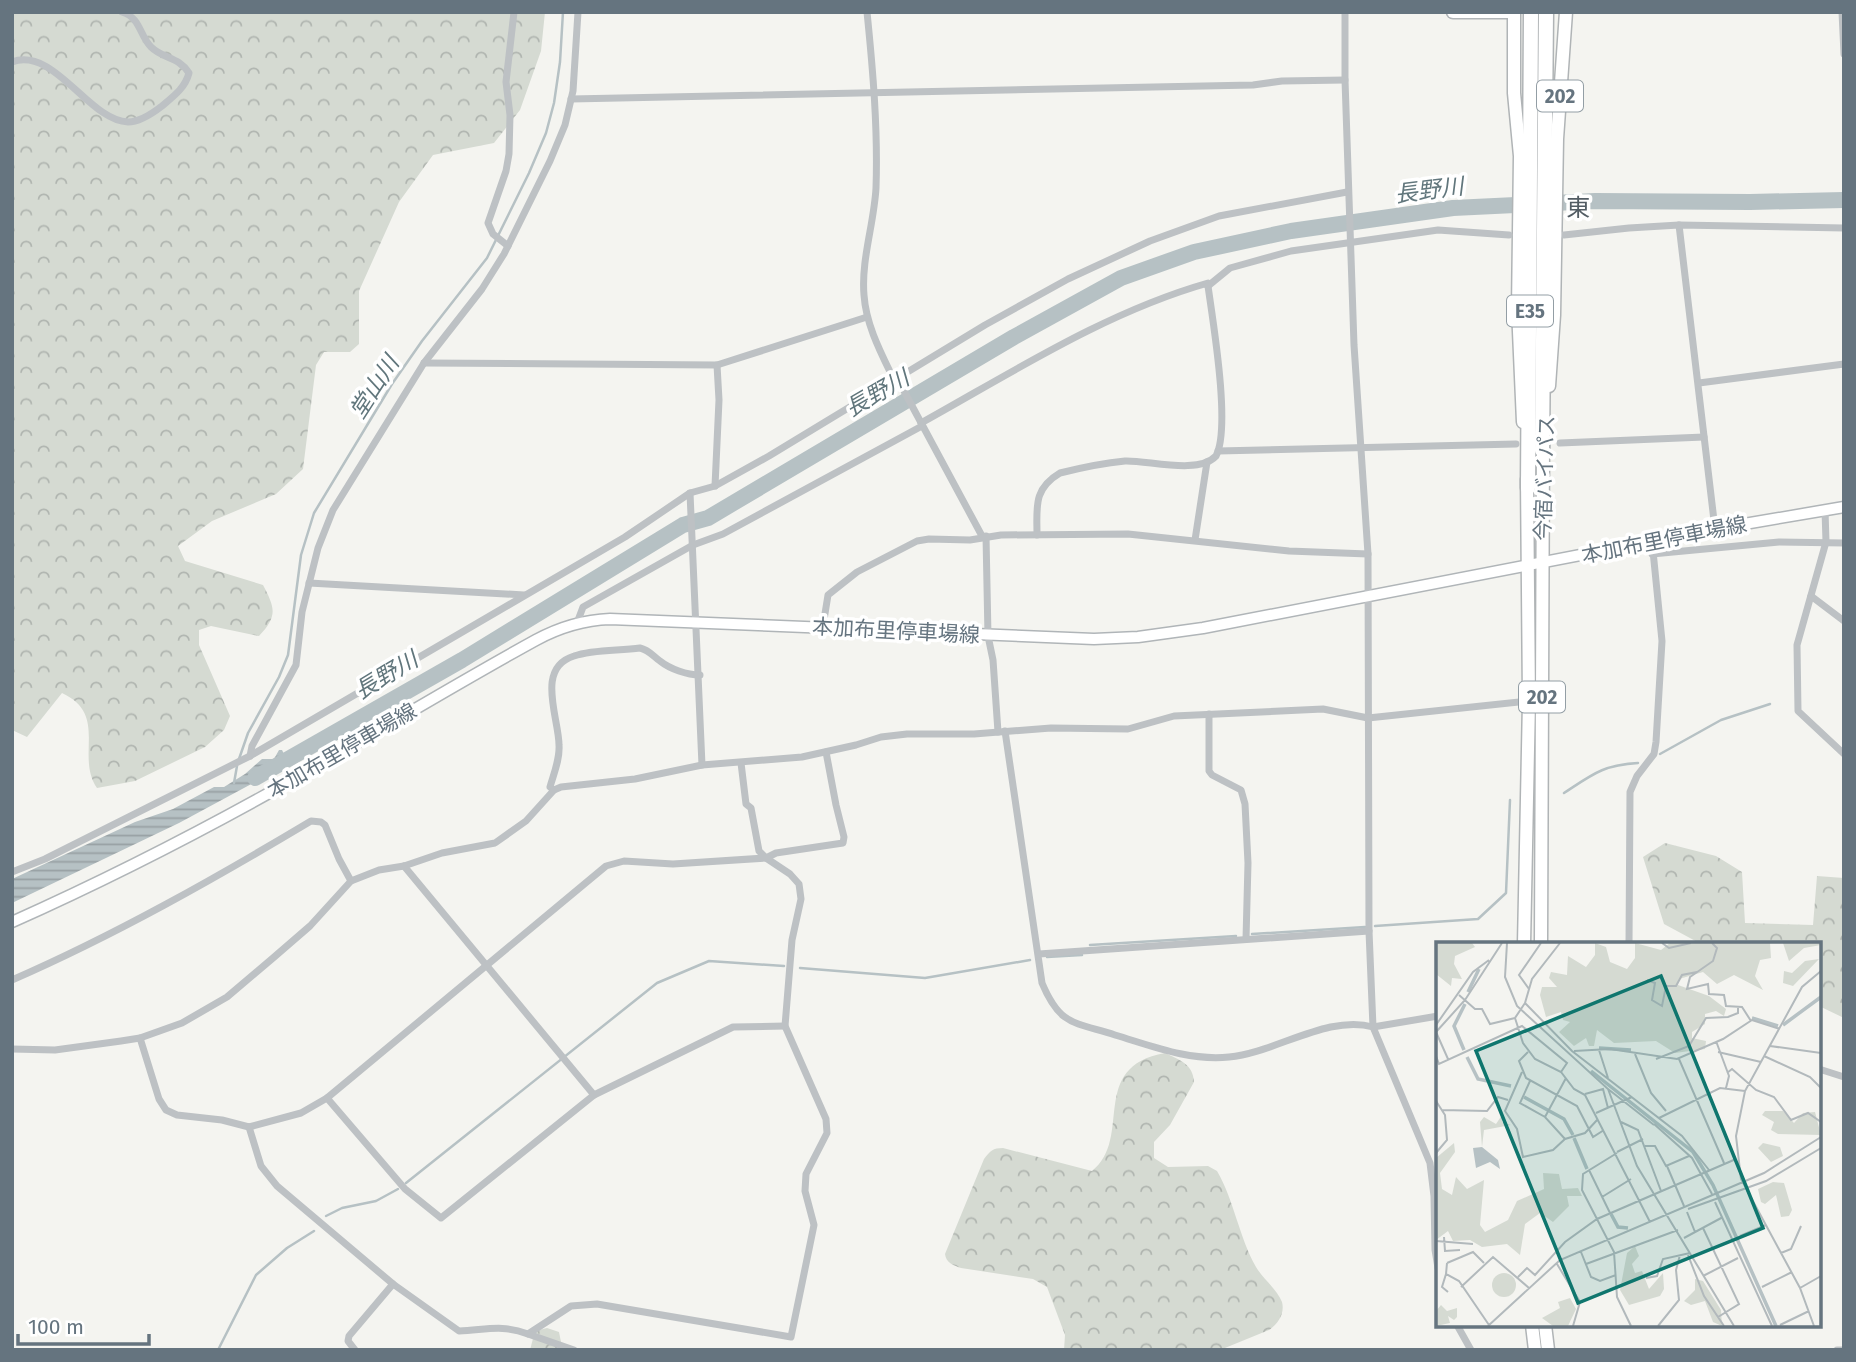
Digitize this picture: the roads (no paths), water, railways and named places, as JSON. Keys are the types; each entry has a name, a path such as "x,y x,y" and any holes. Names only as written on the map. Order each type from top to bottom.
{"highway":[{"name":"E35","path":"1531,12 1539,38"},
{"name":"E35","path":"1537,398 1539,38 1546,12"},
{"path":"1537,398 1542,450"},
{"path":"1528,488 1537,398"}],"main road":[{"path":"1453,12 1513,12"},
{"name":"今宿バイパス","path":"1513,12 1514,93 1538,179"},
{"name":"今宿バイパス","path":"1524,942 1529,701 1528,488 1518,322 1537,225 1538,179 1566,12"},
{"name":"今宿バイパス","path":"1537,225 1554,315 1542,450 1541,942"},
{"name":"本加布里停車場線","path":"12,922 107,878 204,828 288,783 524,646 556,629 577,623 610,618 823,626 988,636 1094,639 1138,637 1203,628 1715,529 1844,507"},
{"path":"1532,1327 1535,1350"},
{"path":"1545,1327 1549,1350"}],"street":[{"path":"12,62 26,59 46,67 120,121 141,119 172,98 183,87 189,73 184,65 174,58 153,49 136,20 122,12"},
{"path":"508,246 494,234 488,223 509,154 510,115 506,82 514,12"},
{"path":"250,756 252,746 296,665 302,612 318,548 333,510 424,363 482,289 508,246 550,161 565,125 571,99 578,12"},
{"path":"867,12 874,93 876,188 863,291 867,317 896,379 984,536 988,636 1001,731 1042,983 1050,1002 1061,1016 1149,1047 1208,1058 1230,1057 1267,1049 1341,1025 1365,1024 1373,1027 1436,1016"},
{"path":"1345,12 1349,241 1368,554 1369,931 1373,1027 1430,1163 1436,1220 1436,1256"},
{"path":"1842,12 1844,54"},
{"path":"571,99 1253,85 1282,81 1345,80"},
{"path":"12,872 45,859 250,756 625,537 690,492 715,486 1029,300 1150,241 1219,216 1347,192"},
{"path":"1564,235 1679,225 1844,228"},
{"path":"1679,225 1715,529"},
{"path":"1208,286 1230,268 1291,250 1438,230 1509,235"},
{"path":"577,623 583,607 692,543 723,534 1072,340 1180,290 1208,283 1222,430 1219,451 1213,460 1180,466 1125,461 1060,473 1051,478 1040,492 1037,535"},
{"path":"424,363 717,365 867,317"},
{"path":"1699,383 1844,364"},
{"path":"715,486 719,400 717,365"},
{"path":"1560,443 1704,437"},
{"path":"1219,451 1516,444"},
{"path":"1195,540 1207,462"},
{"path":"690,492 702,765"},
{"path":"1825,510 1826,542 1797,645 1798,711 1844,754"},
{"path":"823,626 828,595 857,572 917,541 970,540 984,536 1128,534 1289,551 1368,554"},
{"path":"1629,942 1630,792 1637,776 1654,754 1657,729 1662,641 1652,541"},
{"path":"1652,554 1779,542 1844,543"},
{"path":"309,583 525,595"},
{"path":"1811,596 1844,621"},
{"path":"554,790 550,787 559,747 552,702 553,681 561,664 568,658 585,653 640,649 646,650 674,669 700,675"},
{"path":"12,1049 55,1050 140,1038 182,1023 226,997 310,926 351,881 379,870 404,866 442,853 495,843 526,821 554,790 561,786 635,779 702,765 802,757 881,737 1051,728 1128,729 1174,716 1323,709 1368,718 1529,701"},
{"path":"1209,714 1209,771 1241,790 1245,804 1248,863 1246,939"},
{"path":"140,1038 159,1099 166,1110 177,1115 222,1119 249,1127 301,1113 327,1098 484,965 600,871 615,862 673,864 766,858 776,853 843,843 826,752"},
{"path":"528,1334 571,1306 597,1304 791,1337 814,1225 805,1191 806,1174 827,1128 826,1119 785,1026 792,940 801,899 799,884 759,850 751,808 746,804 741,763"},
{"path":"12,980 50,964 163,906 311,821 325,825 351,881"},
{"path":"404,866 594,1095"},
{"path":"1039,954 1369,931"},
{"path":"327,1098 405,1189 441,1218 594,1095 733,1027 785,1026"},
{"path":"1821,1070 1844,1077"},
{"path":"249,1127 261,1166 277,1186 393,1284 459,1331 512,1328 574,1350"},
{"path":"355,1350 348,1341 349,1336 393,1284"},
{"path":"1458,1327 1471,1350"},
{"path":"1837,1350 1844,1350"}],"waterway":[{"name":"堂山川","path":"239,759 248,733 288,655 301,555 314,513 392,384 487,258 529,173 546,133 554,103 563,12"},
{"name":"長野川","path":"255,778 462,660 683,525 708,518 1014,337 1121,278 1194,252 1291,231 1453,208 1595,201 1844,200"},
{"path":"1660,754 1721,720 1770,704"},
{"path":"1564,793 1599,772 1638,763"},
{"name":"堂山川","path":"234,783 237,766"},
{"path":"1375,926 1478,919 1506,893 1510,800"},
{"path":"1252,934 1365,927"},
{"path":"1090,945 1236,936"},
{"path":"1047,957 1082,955"},
{"path":"800,968 925,978 1030,960"},
{"path":"406,1183 657,983 709,961 784,966"},
{"path":"326,1216 342,1208 376,1201 398,1189"},
{"path":"218,1350 256,1275 287,1248 314,1231"}],"district":[{"name":"東","path":"1578,208"}]}
